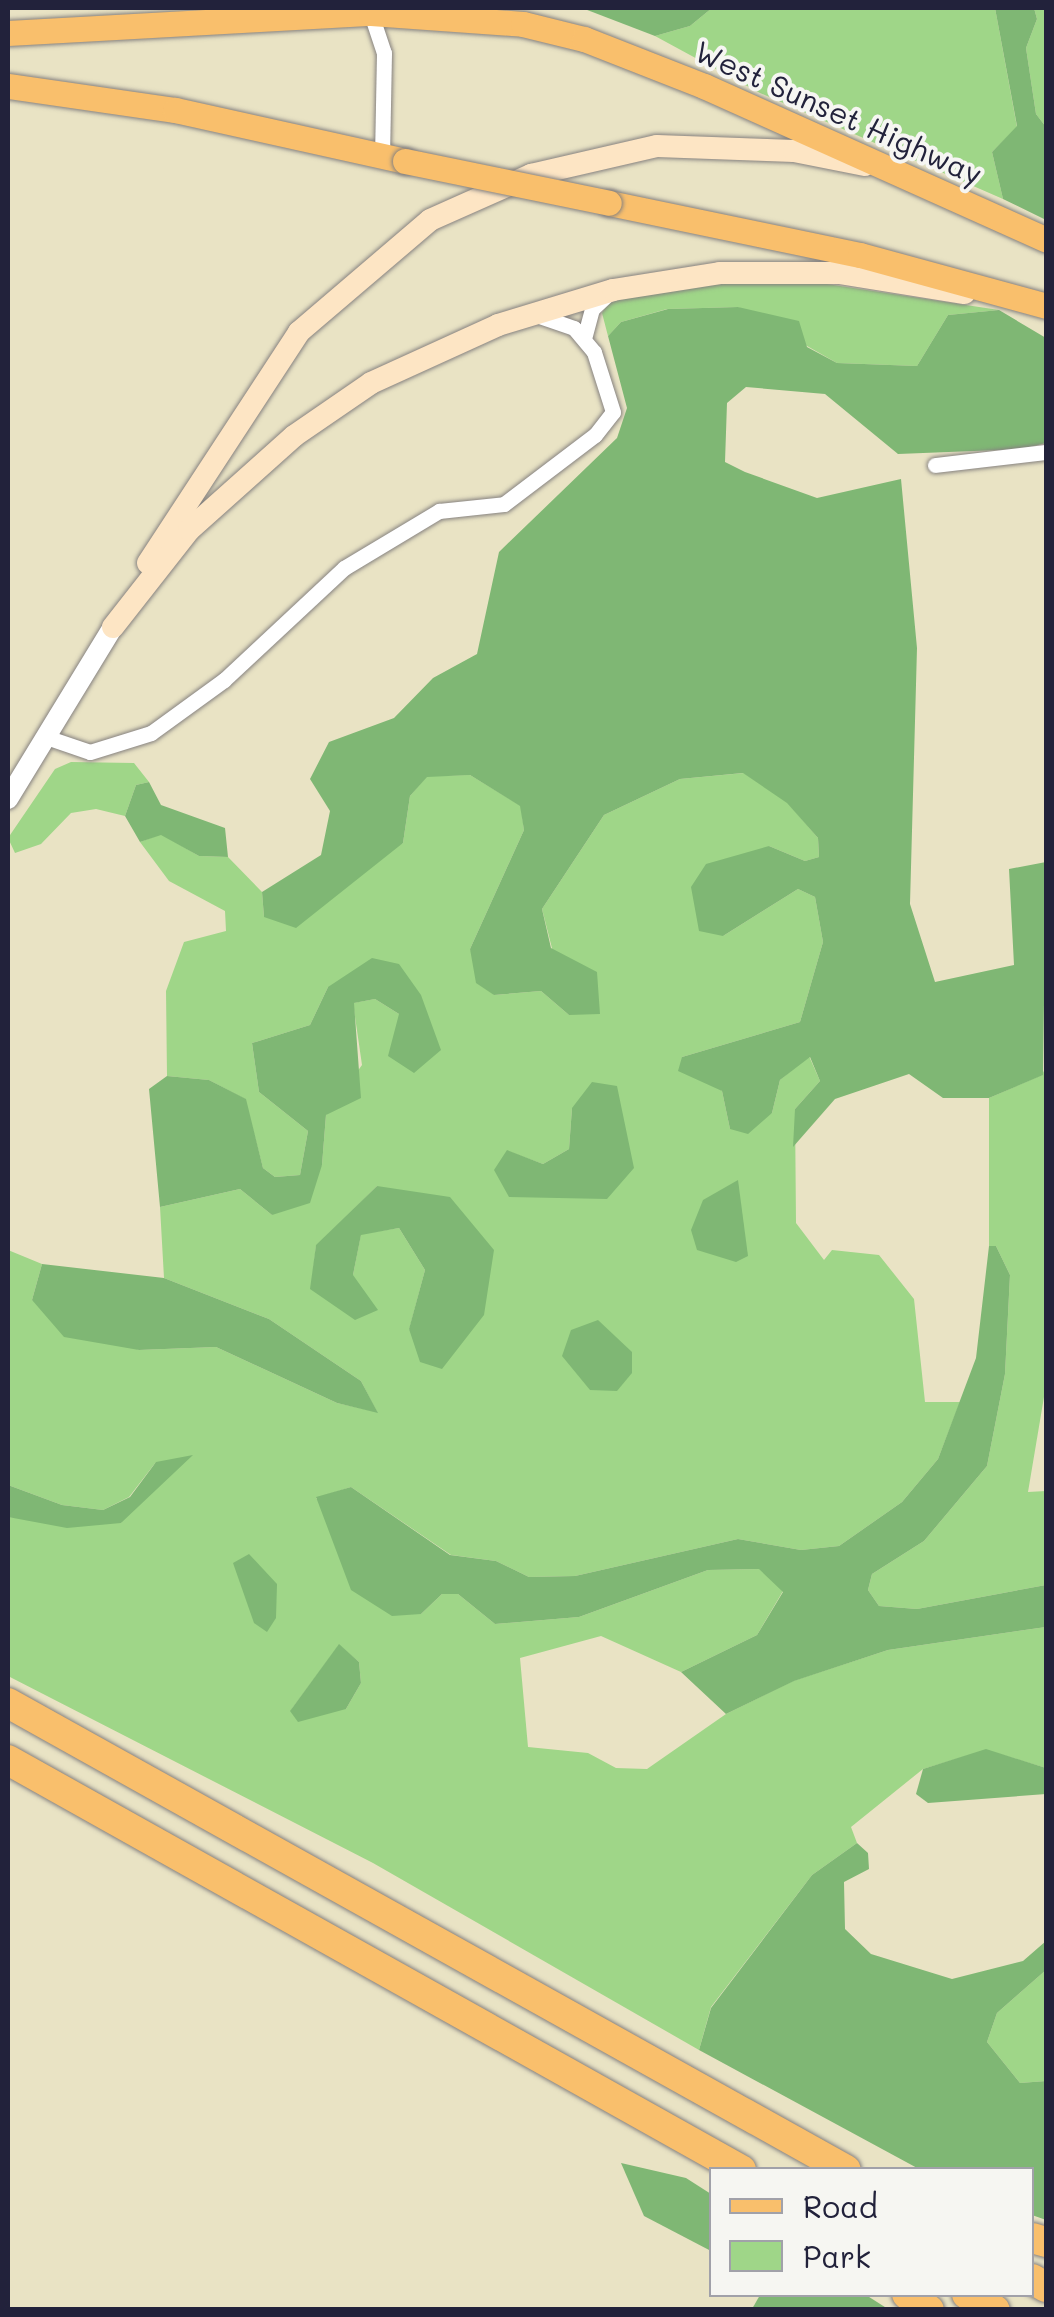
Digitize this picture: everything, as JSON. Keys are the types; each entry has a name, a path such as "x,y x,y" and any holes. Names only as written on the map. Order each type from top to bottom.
{"highway":[{"path":"8,1703 841,2167"},
{"path":"8,1760 736,2167"},
{"path":"694,2143 721,2167"},
{"path":"972,2297 995,2310"}],"main road":[{"name":"West Sunset Highway","path":"8,33 370,10 530,16 1046,240"},
{"path":"8,86 176,110 860,255 1046,306"},
{"path":"112,627 194,487 299,332 430,220 531,175 658,146 794,150 889,170"},
{"path":"112,627 189,530 294,436 407,364 533,314 613,290 720,273 820,272 1046,306"}],"street":[{"path":"370,10 384,53 394,158"},
{"path":"46,737 90,752 150,733 224,680 344,568 439,511 504,504 612,416 585,335 592,309 613,290"},
{"path":"533,314 585,335"},
{"path":"935,465 1046,452"},
{"path":"8,799 112,627"}],"green space":[{"path":"582,8 712,8 690,26 655,36"},
{"path":"712,8 995,8 1017,127 992,152 1003,199 760,93 655,36 690,26"},
{"path":"995,8 1034,8 1037,19 1026,48 1036,114 1046,127 1046,220 1003,199 992,152 1017,126"},
{"path":"1034,8 1046,8 1046,127 1036,114 1026,48 1037,19"},
{"path":"807,281 999,310 948,315 917,366 837,363 738,307 667,309 621,322 608,336 602,313 610,300 701,285"},
{"path":"738,307 799,321 807,347 837,363 917,366 948,315 999,310 1046,338 1046,443 1022,449 898,454 825,394 746,387 727,403 725,462 745,472 817,498 901,479 917,648 910,904 935,982 1014,965 1009,869 1046,862 1043,1075 989,1098 943,1098 909,1074 835,1099 793,1147 795,1109 820,1081 810,1057 780,1080 772,1113 748,1134 730,1129 722,1091 678,1071 682,1057 800,1022 823,942 815,897 798,889 723,936 699,931 691,887 706,864 769,846 805,861 819,857 818,838 787,803 743,773 680,779 604,815 542,909 551,948 597,972 600,1014 569,1015 541,991 494,995 476,983 470,949 524,830 520,806 470,775 427,777 410,796 403,843 296,928 264,917 262,892 321,855 330,811 310,779 329,742 394,718 433,678 477,654 499,552 617,438 627,408 608,336 621,322 668,309"},
{"path":"71,762 134,763 149,782 136,785 125,816 96,809 71,813 41,844 15,853 8,838 55,769"},
{"path":"744,773 787,802 818,838 819,857 805,861 769,846 723,936 798,889 815,897 823,942 800,1022 682,1057 722,1091 730,1129 772,1113 780,1080 809,1056 820,1081 795,1109 796,1223 824,1260 832,1250 879,1255 914,1299 925,1402 960,1402 938,1459 902,1502 839,1546 801,1550 738,1539 575,1576 529,1577 496,1561 451,1555 351,1487 316,1498 421,1614 442,1594 458,1594 495,1624 579,1617 708,1570 760,1569 783,1591 757,1635 681,1672 601,1636 520,1658 528,1747 588,1753 616,1768 647,1769 726,1714 793,1681 888,1650 1046,1627 1046,1768 986,1750 923,1769 851,1827 857,1843 812,1875 711,2007 699,2050 373,1863 8,1676 8,1517 121,1523 156,1462 129,1497 103,1510 62,1505 8,1485 8,1250 42,1264 32,1300 139,1350 216,1347 337,1403 377,1412 361,1381 269,1319 164,1278 160,1207 240,1189 272,1215 322,1165 326,1115 362,1065 353,1003 375,999 399,1014 421,995 328,987 310,1025 252,1043 259,1092 308,1131 300,1175 275,1177 263,1168 245,1099 209,1080 167,1076 166,991 184,942 226,931 225,911 169,881 140,842 161,834 199,856 228,857 262,892 264,917 403,843 410,796 427,776 470,775 521,806 524,830 470,949 494,995 541,991 569,1015 542,909 604,815 680,779","holes":["572,1108 607,1199 507,1151 543,1164 569,1149","377,1186 483,1315 409,1330 425,1270 399,1228 361,1234 353,1275 311,1289 316,1246","339,1645 359,1662 361,1683 346,1709 291,1710"]},
{"path":"149,782 161,805 225,828 228,857 199,856 161,835 140,842 125,816 136,785"},
{"path":"372,958 399,964 421,995 441,1050 414,1073 388,1056 399,1014 375,999 354,1003 361,1098 326,1115 322,1165 310,1203 272,1215 240,1189 160,1207 149,1089 167,1076 209,1080 246,1099 263,1168 275,1177 300,1175 308,1131 259,1092 252,1043 310,1025 328,987"},
{"path":"1046,1066 1046,1385 1028,1492 1046,1491 1046,1585 917,1609 879,1606 868,1590 872,1574 924,1541 987,1466 1005,1374 1010,1275 996,1246 989,1246 989,1098 1042,1075"},
{"path":"592,1082 617,1086 634,1168 607,1199 509,1197 494,1170 507,1150 543,1164 569,1149 572,1108"},
{"path":"738,1180 748,1256 736,1262 697,1250 691,1230 703,1200"},
{"path":"377,1186 450,1197 494,1250 484,1315 442,1369 420,1362 409,1329 425,1270 399,1228 361,1235 353,1275 378,1310 355,1320 310,1289 316,1245"},
{"path":"989,1246 996,1246 1010,1275 1005,1374 987,1466 924,1541 872,1574 868,1590 879,1606 917,1609 1046,1585 1046,1627 888,1650 794,1681 726,1714 681,1672 757,1635 783,1592 759,1569 708,1570 579,1617 495,1624 458,1594 442,1594 421,1614 392,1616 351,1590 316,1497 351,1487 450,1555 496,1561 529,1577 575,1576 738,1539 801,1550 839,1546 902,1502 938,1459 976,1358"},
{"path":"42,1264 164,1278 269,1319 361,1381 378,1413 337,1403 216,1347 139,1350 64,1337 32,1300"},
{"path":"598,1320 632,1352 632,1373 617,1391 590,1390 562,1356 571,1330"},
{"path":"193,1455 121,1523 67,1528 8,1517 8,1485 62,1505 103,1510 130,1497 156,1462"},
{"path":"249,1554 277,1584 276,1618 267,1632 254,1623 233,1563"},
{"path":"339,1644 359,1662 361,1683 346,1709 298,1722 290,1711"},
{"path":"986,1749 1046,1768 1046,1794 928,1803 916,1794 923,1769"},
{"path":"857,1843 868,1853 869,1869 844,1882 845,1929 871,1954 952,1979 1023,1961 1046,1941 1046,1970 997,2013 987,2042 1020,2083 1046,2081 1046,2220 1034,2216 1034,2167 915,2167 699,2050 711,2008 812,1875"},
{"path":"1046,1970 1046,2081 1020,2083 987,2042 997,2013"},
{"path":"621,2163 686,2178 709,2193 709,2250 644,2216"},
{"path":"759,2297 869,2297 888,2309 752,2309"}]}
